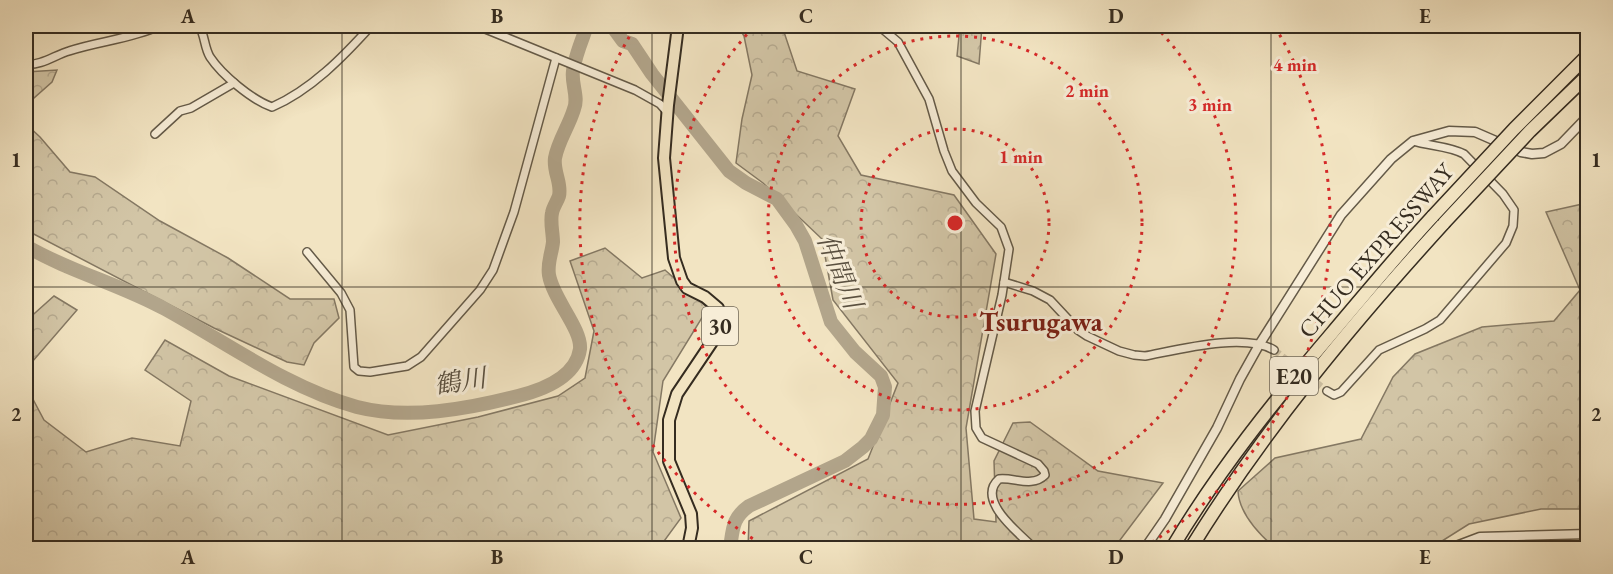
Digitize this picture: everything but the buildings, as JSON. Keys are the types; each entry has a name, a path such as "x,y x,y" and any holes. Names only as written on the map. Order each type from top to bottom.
{"highway":[{"name":"CHUO EXPRESSWAY","path":"1172,549 1226,465 1285,387 1398,254 1506,137 1587,56"},
{"name":"CHUO EXPRESSWAY","path":"1191,549 1241,470 1320,367 1444,224 1530,131 1587,75"}],"main road":[{"name":"30","path":"678,26 664,158 677,272 687,288 705,297 718,308 722,321 714,339 677,394 669,420 669,461 691,514 692,528 688,549"}],"street":[{"path":"26,64 34,65 68,51 159,26"},
{"path":"199,26 210,57 234,83 272,107 298,93 322,74 371,26"},
{"path":"478,26 635,90 668,109"},
{"path":"879,26 898,42 929,99 952,171 976,203 1004,232 1009,255 975,421 978,434 982,438 1038,464 1044,471 1045,475 1042,478 1031,482 999,479 992,491 996,507 1034,549"},
{"path":"1582,26 1587,32"},
{"path":"307,252 341,293 350,310 354,367 359,371 407,366 421,357 464,310 493,270 514,212 556,58"},
{"path":"155,134 180,111 191,108 234,83"},
{"path":"1145,549 1165,519 1217,428 1259,345 1341,215 1391,159 1413,141 1449,131 1467,131 1482,135 1521,152 1544,153 1561,144 1587,116"},
{"path":"1328,391 1334,395 1341,392 1379,350 1440,320 1506,243 1514,226 1514,210 1509,202 1464,154 1413,141"},
{"path":"1004,282 1044,297 1057,306 1082,333 1134,355 1144,356 1221,343 1259,345 1274,350"},
{"path":"1450,549 1480,537 1587,534"}],"green space":[{"path":"738,26 782,26 797,71 855,89 838,136 861,175 954,195 996,254 966,428 974,519 996,522 994,461 1013,423 1030,422 1098,471 1163,483 1114,548 748,548 749,521 868,459 898,383 833,300 822,239 763,183 736,163 742,119 752,75 744,36"},
{"path":"960,26 982,26 979,64 957,56"},
{"path":"57,70 52,82 26,105 26,72"},
{"path":"26,124 70,172 95,177 160,221 228,258 290,299 334,299 339,318 314,343 304,365 287,362 214,328 26,230"},
{"path":"1587,203 1587,509 1541,509 1469,524 1431,548 1275,548 1269,543 1246,515 1238,491 1275,458 1361,439 1393,377 1415,354 1482,327 1554,321 1580,290 1546,212"},
{"path":"605,248 642,278 665,270 708,308 663,381 653,452 681,518 659,548 26,548 26,386 44,420 86,452 132,438 180,446 191,401 145,370 165,340 229,376 388,435 478,417 558,396 585,378 594,331 570,261"},
{"path":"54,296 77,310 26,369 26,321"}],"waterway":[{"name":"鶴川","path":"26,246 148,300 282,377 331,399 357,407 377,411 417,413 459,409 537,390 565,375 577,359 580,349 577,332 552,284 549,266 553,242 551,216 560,191 555,158 575,104 573,71 587,26"},
{"name":"仲間川","path":"612,26 623,41 632,44 652,74 729,171 777,199 805,241 831,322 855,352 881,376 885,387 883,415 871,439 845,461 743,510 736,520 730,548"}],"tunnel":[{"path":"1274,350 1327,391"}],"district":[{"name":"Tsurugawa","path":"1041,322"}]}
